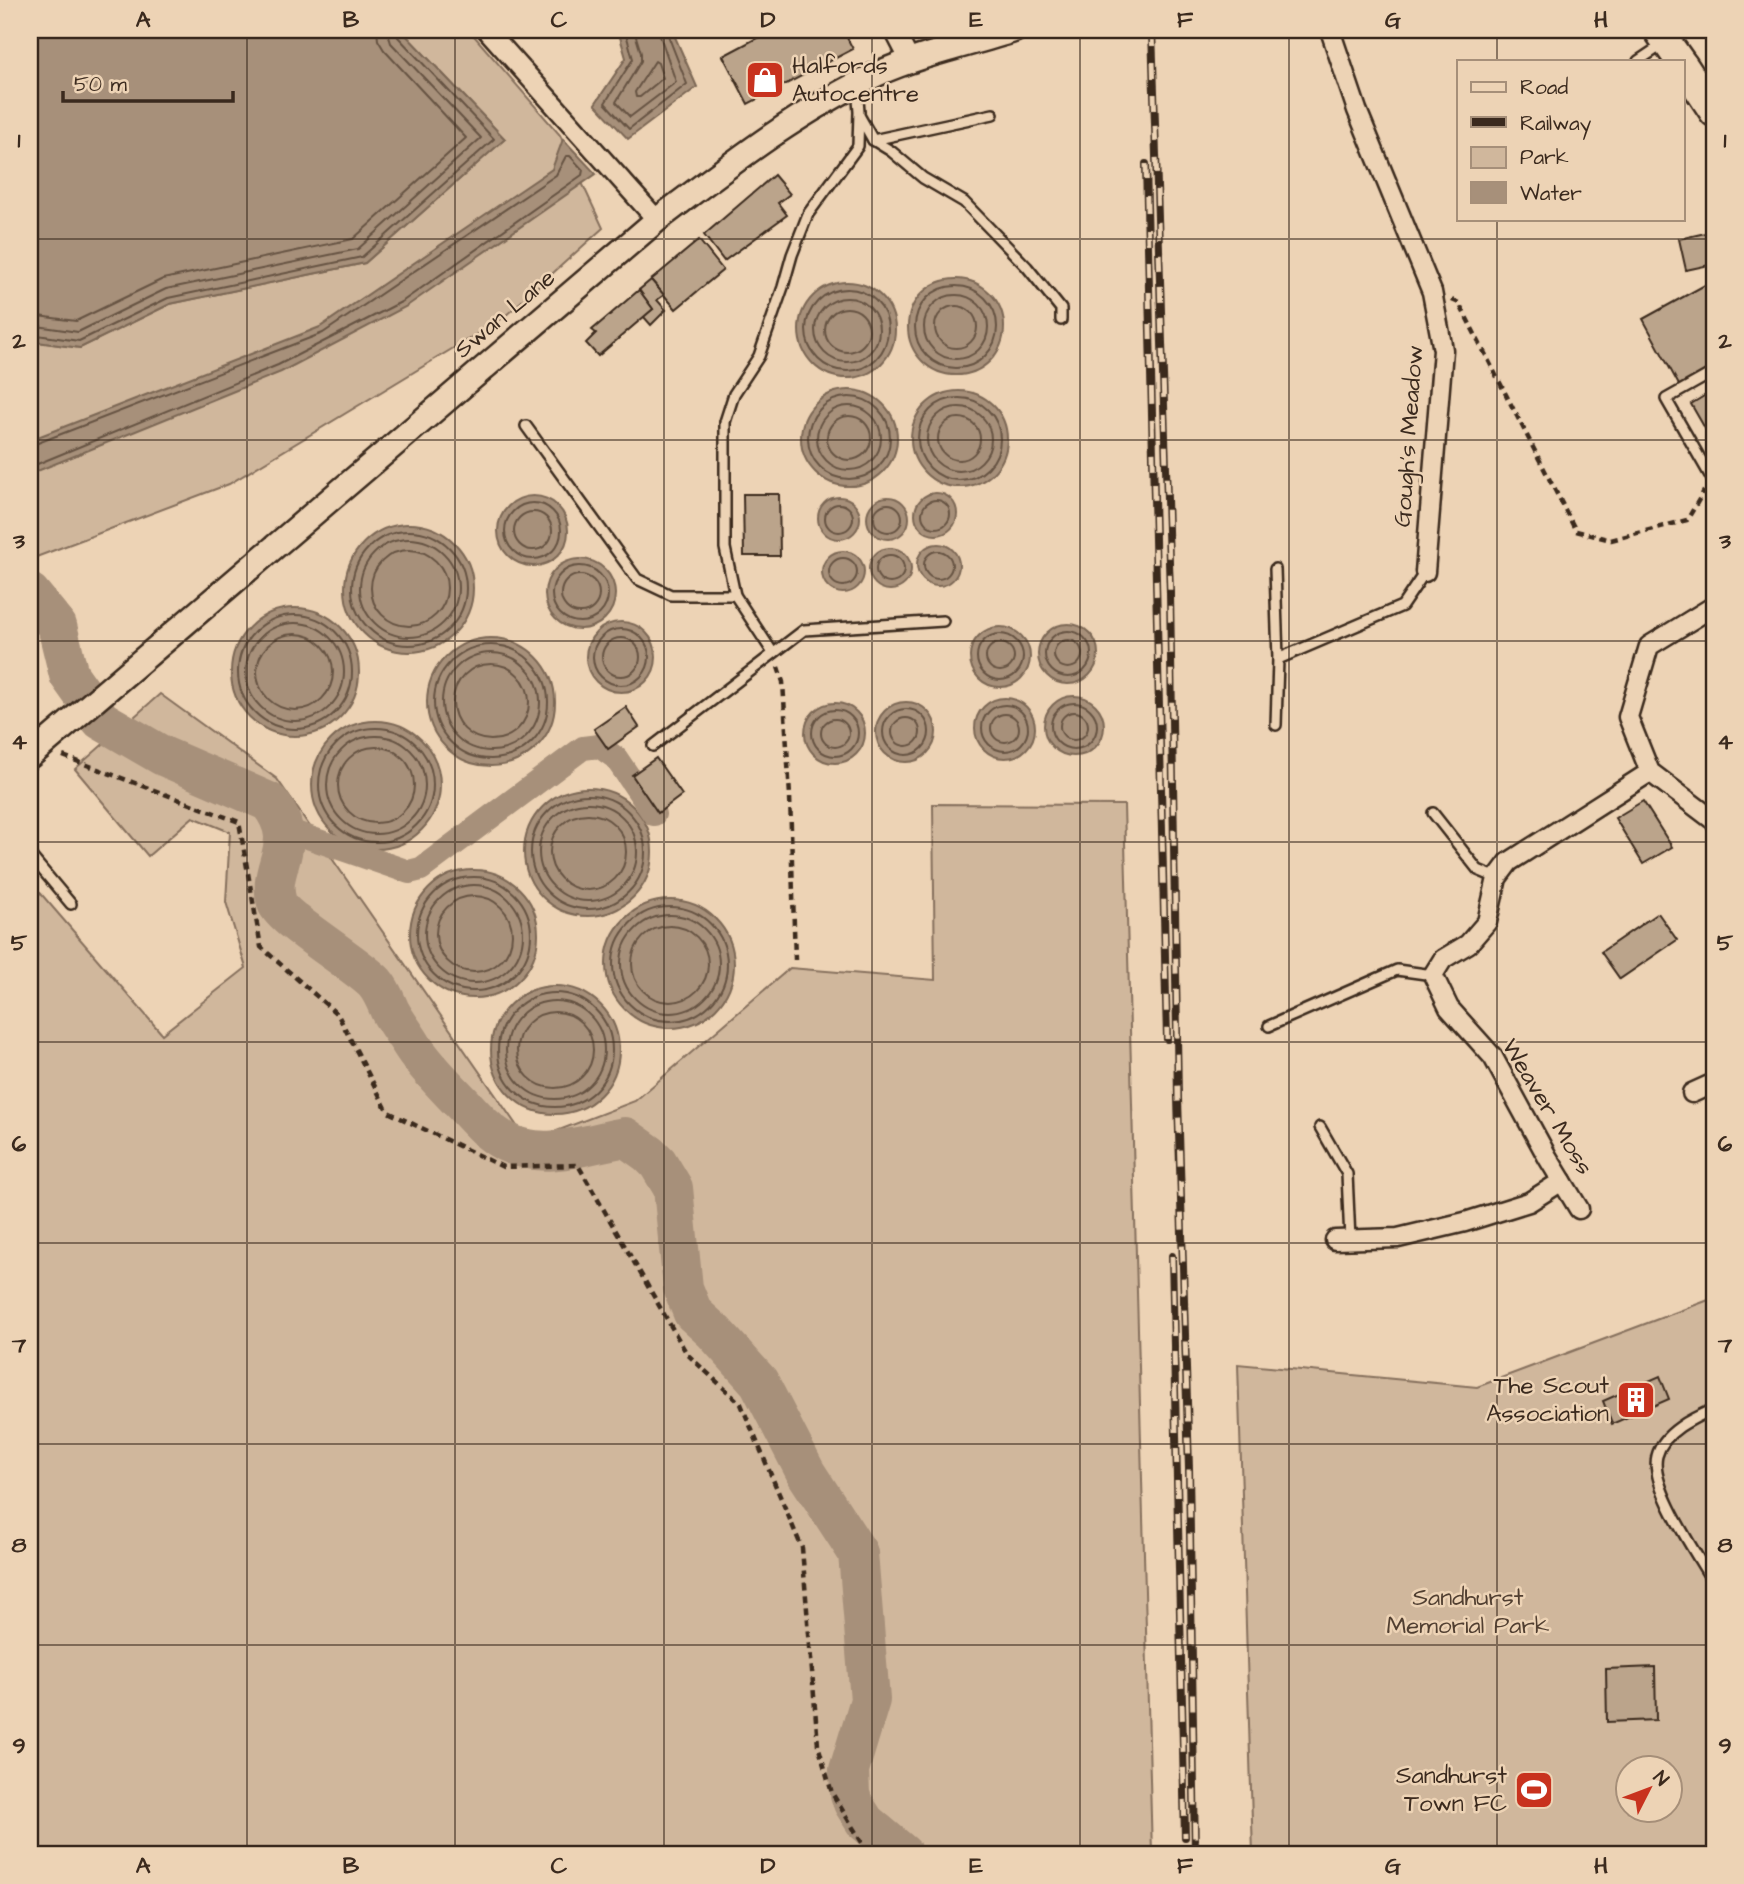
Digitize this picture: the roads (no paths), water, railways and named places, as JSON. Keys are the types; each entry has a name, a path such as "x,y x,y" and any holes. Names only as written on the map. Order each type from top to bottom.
{"main road":[{"path":"1684,68 1714,112"}],"street":[{"path":"487,30 657,219"},
{"path":"894,30 910,61"},
{"name":"Swan Lane","path":"35,752 657,219 759,144 857,84 910,61 1015,30"},
{"name":"Gough's Meadow","path":"1330,30 1357,110 1432,292 1444,350 1425,572"},
{"path":"1713,819 1650,772 1628,717 1649,646 1714,606"},
{"path":"1433,975 1443,959 1468,944 1487,922 1497,878 1509,862 1650,772"},
{"name":"Weaver Moss","path":"1433,975 1449,1008 1493,1057 1579,1209"},
{"path":"1692,1093 1714,1083"},
{"path":"1343,1240 1398,1238 1465,1222 1529,1202 1562,1181"}],"lane":[{"path":"1641,60 1672,50"},
{"path":"773,653 735,595 725,548 725,422 734,394 759,356 808,214 858,146 857,84"},
{"path":"873,140 993,114"},
{"path":"859,116 873,140 891,151 923,178 964,202 1027,267 1061,309 1061,320"},
{"path":"1712,479 1666,399 1714,372"},
{"path":"526,426 638,579 671,594 735,595"},
{"path":"1275,569 1278,659 1276,725"},
{"path":"1278,659 1402,606 1425,572"},
{"path":"653,746 804,630 943,621"},
{"path":"1433,813 1478,870 1497,878"},
{"path":"30,855 71,904"},
{"path":"1269,1026 1397,970 1433,975"},
{"path":"1320,1127 1347,1174 1343,1240"},
{"path":"1714,1409 1691,1419 1662,1443 1656,1458 1660,1489 1714,1584"}],"water":[{"path":"30,30 401,30 505,139 365,263 170,304 80,348 30,341"},
{"path":"618,30 672,30 697,87 628,139 595,104 626,58"},
{"path":"563,139 596,174 407,306 281,372 30,474 30,440 320,327 552,169"},
{"path":"956,279 974,283 990,293 1000,309 1004,327 1000,345 990,361 974,371 956,375 938,371 922,361 912,345 908,327 912,309 922,293 938,283"},
{"path":"847,282 865,286 881,296 891,312 895,330 891,348 881,364 865,374 847,378 829,374 813,364 803,348 799,330 803,312 813,296 829,286"},
{"path":"849,390 867,394 883,404 893,420 897,438 893,456 883,472 867,482 849,486 831,482 815,472 805,456 801,438 805,420 815,404 831,394"},
{"path":"959,391 977,395 993,405 1003,421 1007,439 1003,457 993,473 977,483 959,487 941,483 925,473 915,457 911,439 915,421 925,405 941,395"},
{"path":"936,493 951,499 957,514 951,529 936,535 921,529 915,514 921,499"},
{"path":"533,496 558,506 568,531 558,556 533,566 508,556 498,531 508,506"},
{"path":"839,497 854,503 860,518 854,533 839,539 824,533 818,518 824,503"},
{"path":"888,497 903,503 909,518 903,533 888,539 873,533 867,518 873,503"},
{"path":"409,524 434,529 455,542 468,563 473,588 468,613 455,634 434,647 409,652 384,647 363,634 350,613 345,588 350,563 363,542 384,529"},
{"path":"938,544 953,550 959,565 953,580 938,586 923,580 917,565 923,550"},
{"path":"890,548 905,554 911,569 905,584 890,590 875,584 869,569 875,554"},
{"path":"843,551 858,557 864,572 858,587 843,593 828,587 822,572 828,557"},
{"path":"580,559 599,565 609,575 615,594 609,613 599,623 580,629 561,623 551,613 545,594 551,575 561,565"},
{"path":"295,608 320,612 341,626 355,647 359,672 355,697 341,718 320,732 295,736 270,732 249,718 235,697 231,672 235,647 249,626 270,612"},
{"path":"621,622 640,628 650,638 656,657 650,676 640,686 621,692 602,686 592,676 586,657 592,638 602,628"},
{"path":"1062,624 1074,624 1093,637 1098,654 1096,666 1085,679 1074,684 1062,684 1043,671 1038,660 1038,648 1051,629"},
{"path":"994,627 1006,627 1025,640 1030,657 1028,669 1017,682 1006,687 994,687 975,674 970,663 970,651 983,632"},
{"path":"491,638 516,642 537,656 551,677 555,702 551,727 537,748 516,762 491,766 466,762 445,748 431,727 427,702 431,677 445,656 466,642"},
{"path":"1068,696 1080,696 1099,709 1104,726 1102,738 1091,751 1080,756 1068,756 1049,743 1044,732 1044,720 1057,701"},
{"path":"999,698 1011,698 1030,711 1035,728 1033,740 1022,753 1011,758 999,758 980,745 975,734 975,722 988,703"},
{"path":"900,702 912,702 931,715 936,732 934,744 923,757 912,762 900,762 881,749 876,738 876,726 889,707"},
{"path":"829,703 841,703 860,716 865,733 863,745 852,758 841,763 829,763 810,750 805,739 805,727 818,708"},
{"path":"376,721 401,725 422,739 436,760 440,785 436,810 422,831 401,845 376,849 351,845 330,831 316,810 312,785 316,760 330,739 351,725"},
{"path":"588,788 613,792 634,806 648,827 652,852 648,877 634,898 613,912 588,916 563,912 542,898 528,877 524,852 528,827 542,806 563,792"},
{"path":"474,870 499,875 520,888 533,909 538,934 533,959 520,980 499,993 474,998 449,993 428,980 415,959 410,934 415,909 428,888 449,875"},
{"path":"670,900 695,905 716,918 729,939 734,964 729,989 716,1010 695,1023 670,1028 645,1023 624,1010 611,989 606,964 611,939 624,918 645,905"},
{"path":"555,986 580,991 601,1004 614,1025 619,1050 614,1075 601,1096 580,1109 555,1114 530,1109 509,1096 496,1075 491,1050 496,1025 509,1004 530,991"}],"waterway":[{"path":"30,593 57,626 69,675 101,720 163,756 269,802 279,817 283,831 284,843 275,890 277,903 282,911 375,983 418,1055 488,1129 499,1138 520,1148 550,1151 625,1137 658,1163 673,1188 683,1288 693,1313 759,1382 806,1473 858,1553 870,1700 849,1770 850,1794 865,1822 903,1854"},
{"path":"284,829 409,872 421,869 583,748 599,746 616,758 654,814"}],"railway":[{"path":"1152,30 1170,593 1195,1854"},
{"path":"1146,164 1167,1039"},
{"path":"1172,1256 1185,1837"}],"place":[{"name":"Halfords Autocentre","path":"765,80"},
{"name":"The Scout Association","path":"1636,1400"},
{"name":"Sandhurst Town FC","path":"1534,1790"}],"park label":[{"name":"Sandhurst Memorial Park","path":"1468,1612"}]}
